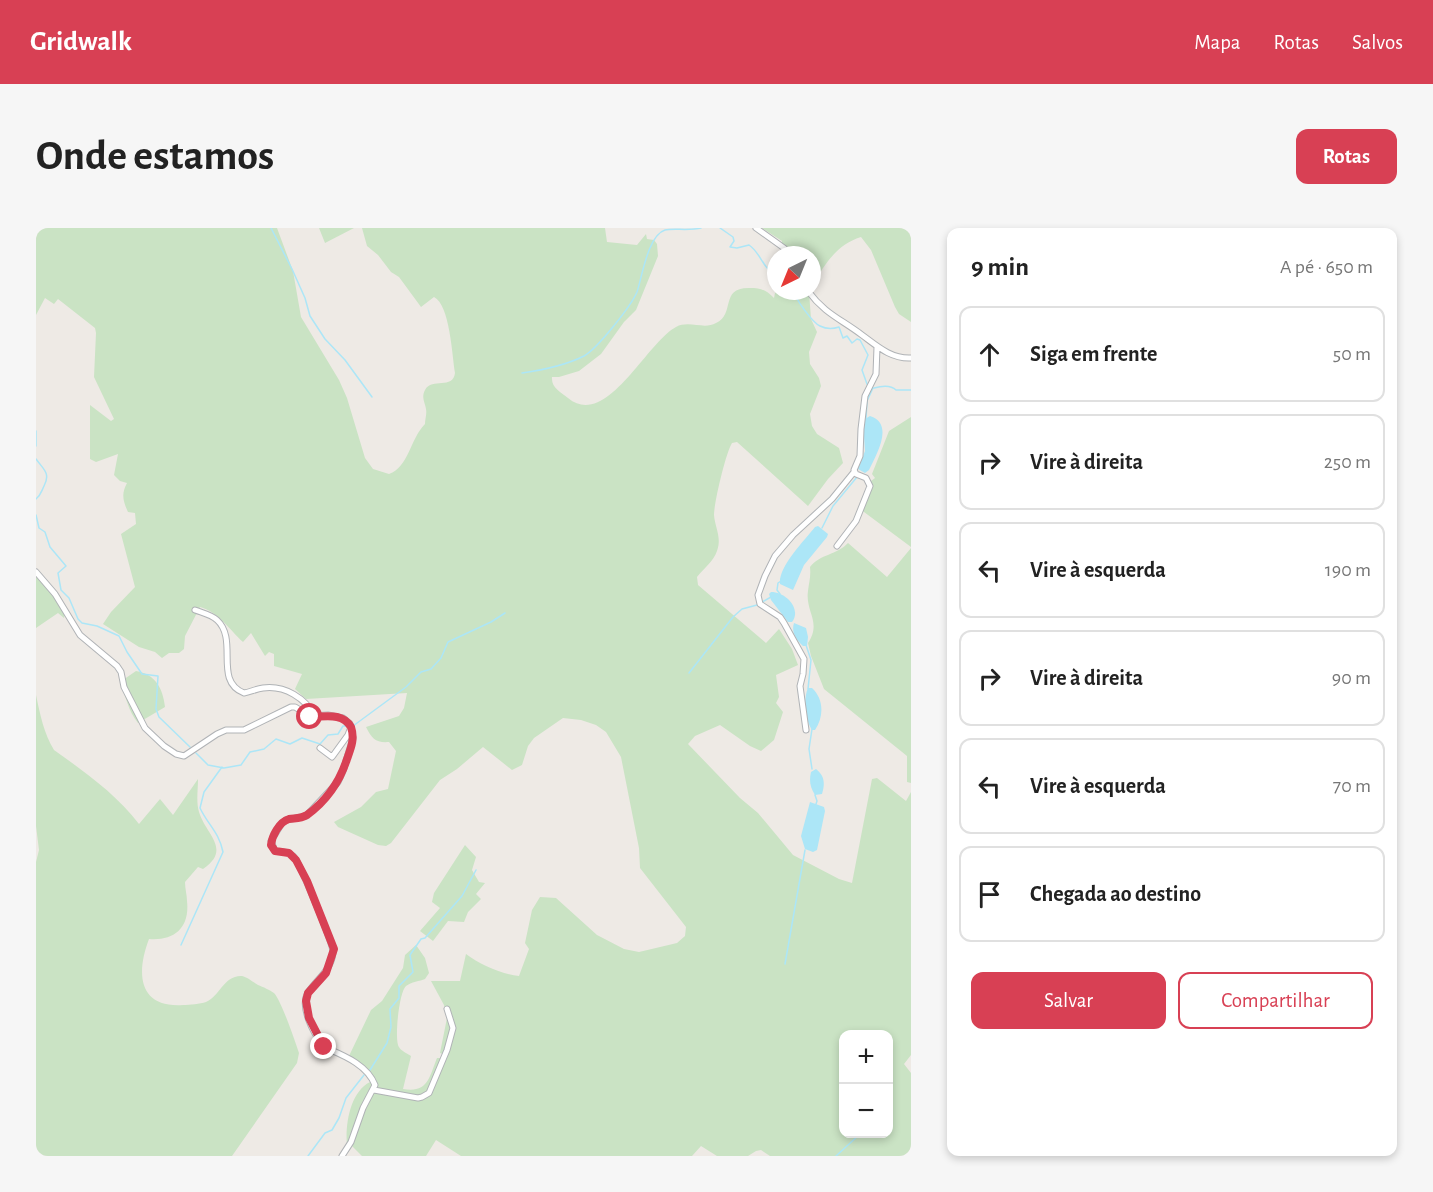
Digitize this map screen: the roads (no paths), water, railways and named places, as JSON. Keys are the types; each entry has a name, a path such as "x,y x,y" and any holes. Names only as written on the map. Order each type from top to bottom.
{"street":[{"path":"756,228 781,246"},
{"path":"817,300 830,314 877,347 897,357 911,358"},
{"path":"806,730 800,686 804,659 780,617 760,604 758,595 768,570 781,548 832,499 855,472 860,456 864,402 876,374 877,347"},
{"path":"837,546 856,521 870,486 866,478 855,472"},
{"path":"36,573 55,594 80,635 117,666 121,672 124,687 145,728 176,754 184,756 217,734 226,730 244,730 291,707 295,707 307,716 340,717 351,727 352,744 338,782 306,816 282,823 272,838 271,845 275,851 289,853 296,860 307,881 334,949 326,973 307,995 306,1006 309,1018 324,1047 340,1052 373,1080 374,1090 363,1108 351,1142 342,1156"},
{"path":"195,610 215,618 226,633 228,677 235,688 244,693 269,687 287,691 304,700 316,717"},
{"path":"320,748 332,757 351,727"},
{"path":"374,1090 418,1098 429,1093 447,1050 453,1028 447,1009"}],"water":[{"path":"870,416 877,420 883,433 876,456 865,473 858,469 865,451 863,422"},
{"path":"818,526 828,534 827,537 804,565 793,590 780,584 780,577 787,562"},
{"path":"771,592 782,595 791,602 795,612 792,622 788,622 771,600 769,594"},
{"path":"794,623 806,628 807,646 803,646 796,638 793,630"},
{"path":"808,688 816,692 821,703 820,719 815,730 812,730 806,715 805,703"},
{"path":"816,769 823,777 824,784 822,794 815,795 810,778 811,772"},
{"path":"810,802 824,807 825,811 817,850 813,852 805,849 801,836"}],"waterway":[{"path":"271,228 305,298 310,316 325,339 345,360 372,397"},
{"path":"522,373 562,365 590,352 634,298 650,248 659,233 668,229 701,228"},
{"path":"720,228 733,237 734,241 730,247 749,245 767,267"},
{"path":"798,300 817,324 827,328 839,327 843,338 847,336 852,343 857,339 860,340 868,355 862,370 867,384"},
{"path":"874,388 886,386 896,390 911,390"},
{"path":"866,419 867,401 873,388"},
{"path":"36,431 36,446"},
{"path":"36,459 47,478 36,499"},
{"path":"822,528 833,506 857,477"},
{"path":"36,515 39,528 45,532 50,547 66,566 58,573 61,590 69,598 78,619 82,623 97,626 119,636 142,674 158,676 156,709 159,717 190,747"},
{"path":"780,594 777,590 778,583 781,581"},
{"path":"762,602 771,597"},
{"path":"689,673 733,617 742,609 757,605"},
{"path":"353,726 406,687 421,672 431,669 441,658 448,642 505,613"},
{"path":"806,645 811,660 808,689"},
{"path":"196,753 208,765 224,768 241,765 250,752 264,749 276,739 290,744 302,738 320,744 328,735 338,734 343,726 348,726"},
{"path":"812,729 809,749 812,769"},
{"path":"181,945 223,852 216,834 200,808 204,792 222,767"},
{"path":"815,795 816,804"},
{"path":"785,964 805,850"},
{"path":"370,1070 387,1043 391,1027 390,1009 399,998 399,986 413,972 410,955 421,939 425,938 462,896 476,870"},
{"path":"308,1156 325,1133 332,1130 346,1098 364,1075"},
{"path":"836,1156 856,1138"}]}
